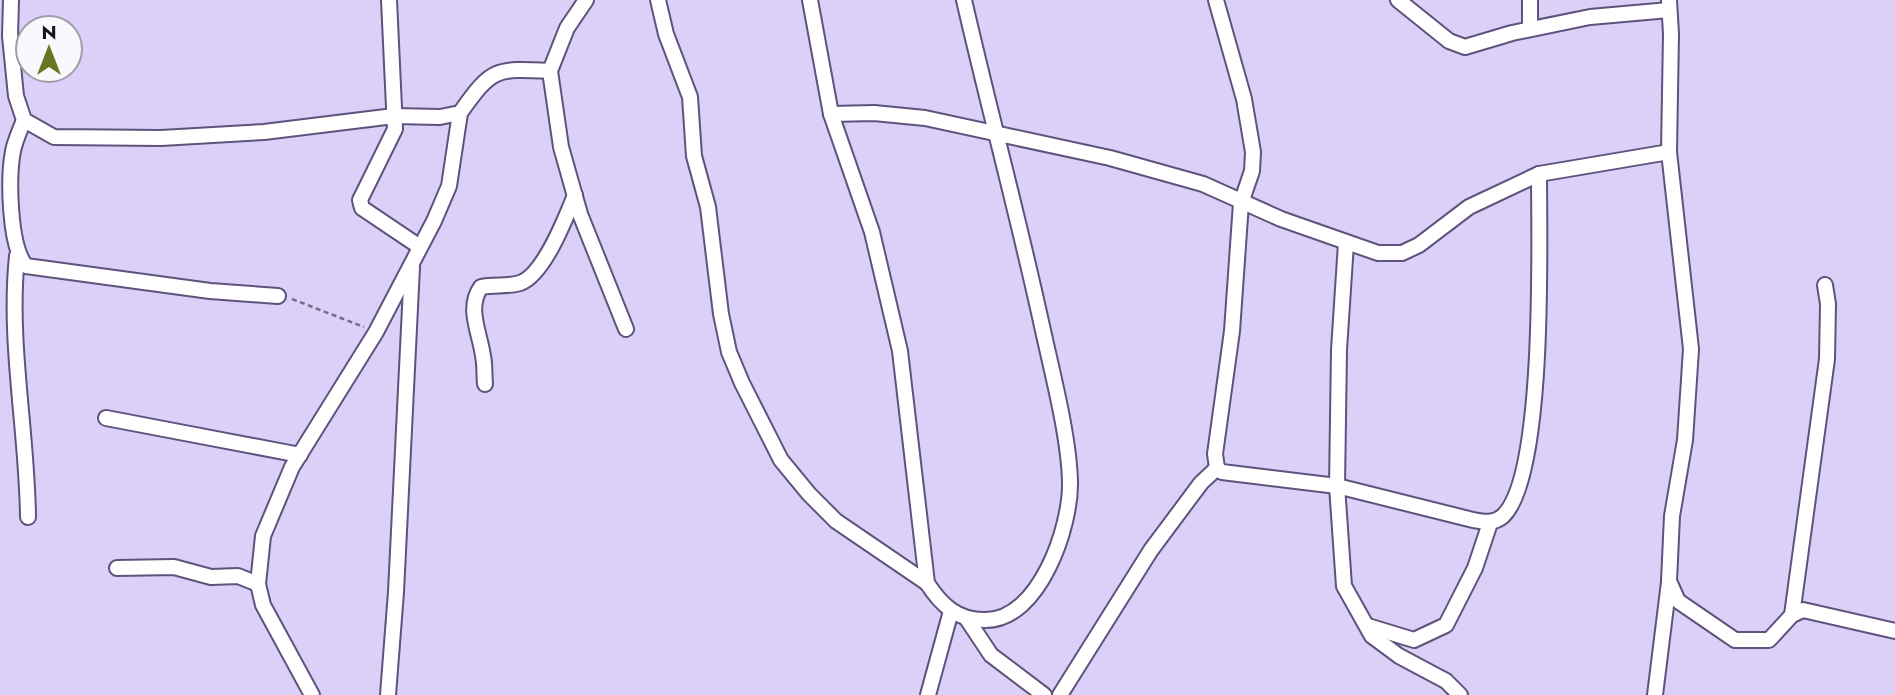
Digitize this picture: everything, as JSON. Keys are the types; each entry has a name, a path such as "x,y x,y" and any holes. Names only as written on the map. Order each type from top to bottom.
{"street":[{"path":"11,0 10,36 16,96 24,120 12,160 18,256 16,361 28,471 28,517"},
{"path":"389,0 394,116 392,139 368,179 360,200 362,208 416,253"},
{"path":"586,0 567,28 550,71 561,147 575,195 626,329"},
{"path":"658,0 666,34 690,97 694,156 708,207 721,314 729,352 781,460 836,521 927,583 951,611 967,619 997,620 1014,611 1037,588 1063,533 1069,509 1070,480 1056,387 964,0"},
{"path":"810,0 831,114 872,232 901,351 927,583"},
{"path":"1216,0 1251,130 1252,171 1241,203 1232,331 1215,454 1217,468 1222,472 1337,486 1490,523 1500,518 1514,498 1528,443 1538,314 1539,174"},
{"path":"1398,0 1449,41 1465,47 1530,29 1669,5 1669,152 1691,349 1686,426 1672,516 1669,581 1655,695"},
{"path":"1530,0 1530,29"},
{"path":"312,695 268,616 258,584 263,536 272,510 300,455 376,332 449,186 460,113 484,81 496,72 513,69 550,71"},
{"path":"24,120 54,137 161,138 264,132 394,116 440,117 460,113"},
{"path":"831,114 903,115 956,123 998,135 1167,172 1203,184 1241,203 1378,253 1402,253 1419,245 1469,206 1539,174 1669,152"},
{"path":"485,384 483,354 475,330 475,295 481,287 521,283 532,275 560,232 575,195"},
{"path":"1346,243 1339,350 1337,486 1344,586 1363,625 1399,656 1446,681 1460,695"},
{"path":"388,695 416,253"},
{"path":"18,256 26,266 45,270 92,272 210,291 278,296"},
{"path":"1792,615 1827,359 1825,285"},
{"path":"106,418 300,455"},
{"path":"1060,695 1151,550 1201,483 1217,468"},
{"path":"1363,625 1414,640 1446,625 1475,568 1490,523"},
{"path":"117,568 174,567 211,577 238,576 258,584"},
{"path":"1669,581 1678,601 1735,640 1769,640 1792,615 1803,610 1895,631"},
{"path":"928,695 951,611"},
{"path":"967,619 991,655 1044,695"}],"path":[{"path":"278,296 303,301 376,332"}]}
